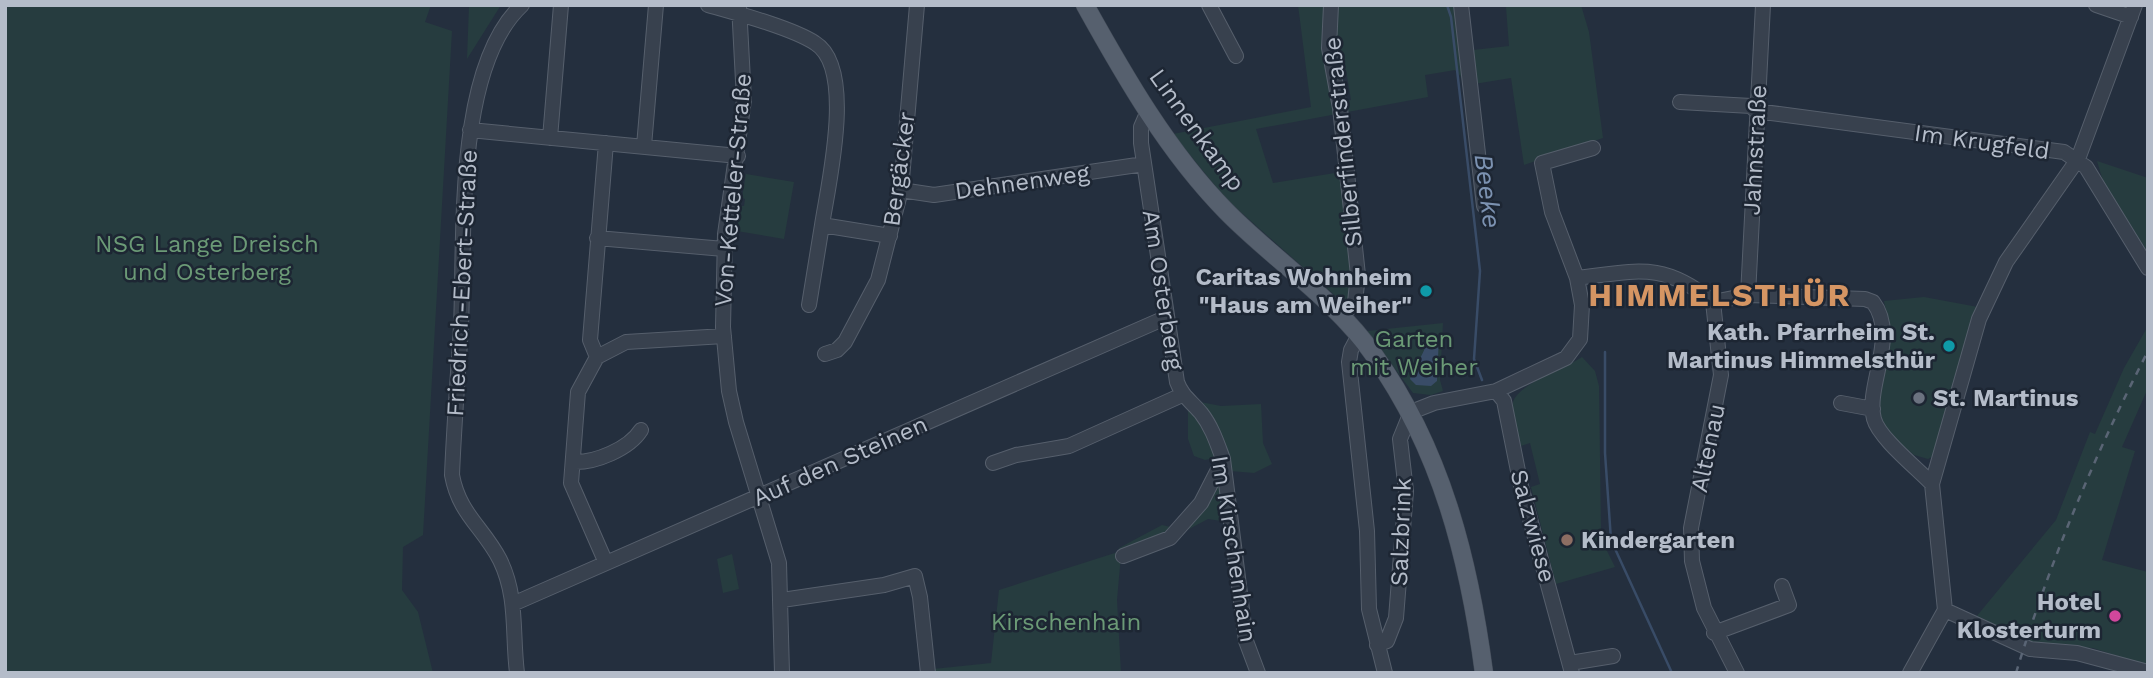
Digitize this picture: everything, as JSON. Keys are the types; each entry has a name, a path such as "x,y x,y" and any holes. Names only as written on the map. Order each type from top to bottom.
{"main road":[{"name":"Linnenkamp","path":"1085,5 1148,111 1198,180 1225,211 1342,316 1359,335 1410,412 1436,469 1462,548 1484,673"}],"street":[{"name":"Friedrich-Ebert-Straße","path":"517,673 515,603 500,559 456,496 452,475 470,131 493,46 509,18 522,5"},
{"path":"550,138 561,5"},
{"path":"644,146 656,5"},
{"path":"708,5 740,9 817,43 831,65 839,102 809,305"},
{"name":"Bergäcker","path":"825,354 837,350 845,342 878,280 890,236 901,190 918,5"},
{"path":"1209,5 1236,56"},
{"name":"Silberfinderstraße","path":"1331,5 1329,48 1340,108 1358,275 1355,302 1342,316"},
{"path":"1461,5 1484,206"},
{"name":"Jahnstraße","path":"1748,295 1763,5"},
{"path":"1910,673 1945,610 1932,484 1979,319 2006,262 2078,159 2133,11 2096,5"},
{"name":"Von-Ketteler-Straße","path":"740,9 744,100 724,249 724,336 736,422 776,549 782,600 782,673"},
{"name":"Im Krugfeld","path":"1680,102 1751,106 1756,111 2064,152 2078,159 2096,181 2148,268"},
{"name":"Am Osterberg","path":"993,463 1016,455 1069,446 1182,395 1165,318 1140,131 1148,111"},
{"path":"470,131 738,156"},
{"path":"597,357 590,340 606,143"},
{"path":"1410,412 1434,403 1496,391 1566,358 1575,349 1580,339 1582,305 1577,278 1552,212 1542,163 1593,148"},
{"name":"Dehnenweg","path":"901,190 934,195 1144,164"},
{"path":"822,225 890,236"},
{"path":"597,238 724,249"},
{"path":"1577,278 1651,271 1674,275 1713,302 1748,295 1865,299 1873,302 1881,317 1882,340 1874,420 1883,434 1932,484"},
{"name":"Altenau","path":"1713,302 1721,376 1691,528 1696,582 1714,633 1737,673"},
{"name":"Auf den Steinen","path":"515,603 1165,318"},
{"path":"1359,335 1350,350 1349,362 1367,531 1367,590 1385,673"},
{"path":"606,563 572,482 578,392 597,357 626,342 724,336"},
{"name":"Salzwiese","path":"1496,391 1504,401 1521,486 1571,668 1613,656"},
{"name":"Im Kirschenhain","path":"1182,395 1200,412 1213,432 1223,459 1246,641 1258,673"},
{"path":"1841,403 1873,409"},
{"name":"Salzbrink","path":"1377,645 1387,641 1396,618 1406,491 1400,439 1410,412"},
{"path":"573,462 586,463 634,441 641,430"},
{"path":"1124,556 1170,538 1201,503 1223,459"},
{"path":"782,600 884,585 915,576 920,597 928,673"},
{"path":"1714,633 1789,605 1782,586"},
{"path":"1945,610 2030,649 2108,659 2148,672"}],"green space":[{"name":"NSG Lange Dreisch und Osterberg","path":"5,5 431,5 425,22 452,31 423,535 403,547 402,590 418,612 433,673 5,673"},
{"path":"469,5 501,5 467,59"},
{"path":"1298,5 1330,5 1329,48 1338,102 1351,100 1346,70 1335,71 1330,46 1334,5 1458,5 1464,51 1509,46 1506,7 1581,5 1589,32 1603,138 1524,165 1511,78 1468,85 1455,70 1425,75 1428,97 1256,129 1273,183 1341,172 1356,279 1350,300 1340,300 1225,198 1173,134 1311,107"},
{"path":"2097,161 2148,178 2148,253 2103,181"},
{"path":"746,174 794,182 784,239 737,231 740,206 744,206 745,199 742,198"},
{"path":"1924,297 1978,307 1937,454 1928,459 1914,455 1889,434 1877,414 1888,321 1884,301"},
{"name":"Garten mit Weiher","path":"1443,323 1440,380 1443,391 1431,395 1413,393 1367,331"},
{"path":"2148,326 2148,388 2122,447 2135,451 2102,560 2148,572 2148,666 2093,648 2040,645 1976,617 2056,520 2090,432 2095,434 2124,368"},
{"path":"1582,357 1595,371 1599,386 1601,529 1603,543 1615,567 1556,584 1531,487 1540,484 1530,443 1521,446 1512,407 1517,395 1524,389"},
{"path":"1195,401 1221,406 1261,404 1263,443 1272,464 1254,473 1230,471 1219,457 1205,460 1194,456 1188,439 1188,408"},
{"path":"1222,467 1228,522 1208,519 1174,537"},
{"name":"Kirschenhain","path":"1162,525 1175,528 1121,555 1117,600 1121,673 933,673 933,669 991,663 999,590 1118,552 1119,548"},
{"path":"732,554 739,589 723,593 717,559"}],"water":[{"path":"1439,336 1437,381 1431,386 1416,385 1410,379 1427,339"}],"waterway":[{"name":"Beeke","path":"1447,5 1451,17 1480,271 1474,359 1482,380"},
{"path":"1605,352 1605,453 1611,540 1672,673"}],"railway":[{"path":"2016,673 2075,509 2148,351"}],"place":[{"name":"Caritas Wohnheim \"Haus am Weiher\"","path":"1426,291"},
{"name":"Kath. Pfarrheim St. Martinus Himmelsthür","path":"1949,346"},
{"name":"St. Martinus","path":"1919,398"},
{"name":"Kindergarten","path":"1567,540"},
{"name":"Hotel Klosterturm","path":"2115,616"}],"district":[{"name":"HIMMELSTHÜR","path":"1720,295"}]}
